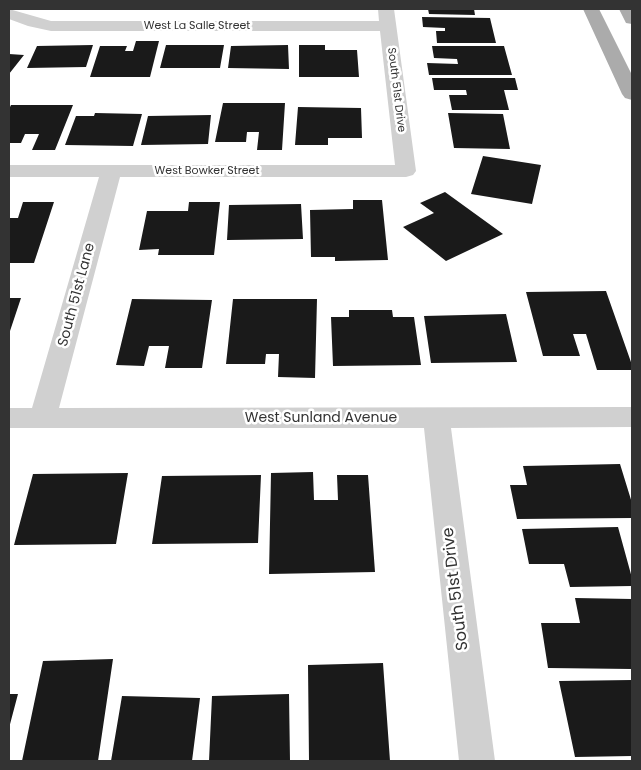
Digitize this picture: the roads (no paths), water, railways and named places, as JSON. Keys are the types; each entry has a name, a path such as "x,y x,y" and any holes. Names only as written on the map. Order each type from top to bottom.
{"main road":[{"path":"591,9 632,94"},
{"path":"627,9 632,19"}],"street":[{"path":"108,26 119,9"},
{"name":"West La Salle Street","path":"9,14 42,24 108,26 387,17"},
{"name":"South 51st Drive","path":"387,17 406,171"},
{"name":"West Bowker Street","path":"9,171 406,171"},
{"name":"South 51st Lane","path":"43,418 111,172"},
{"name":"South 51st Drive","path":"436,417 477,761"},
{"name":"West Sunland Avenue","path":"9,418 632,417"}]}
